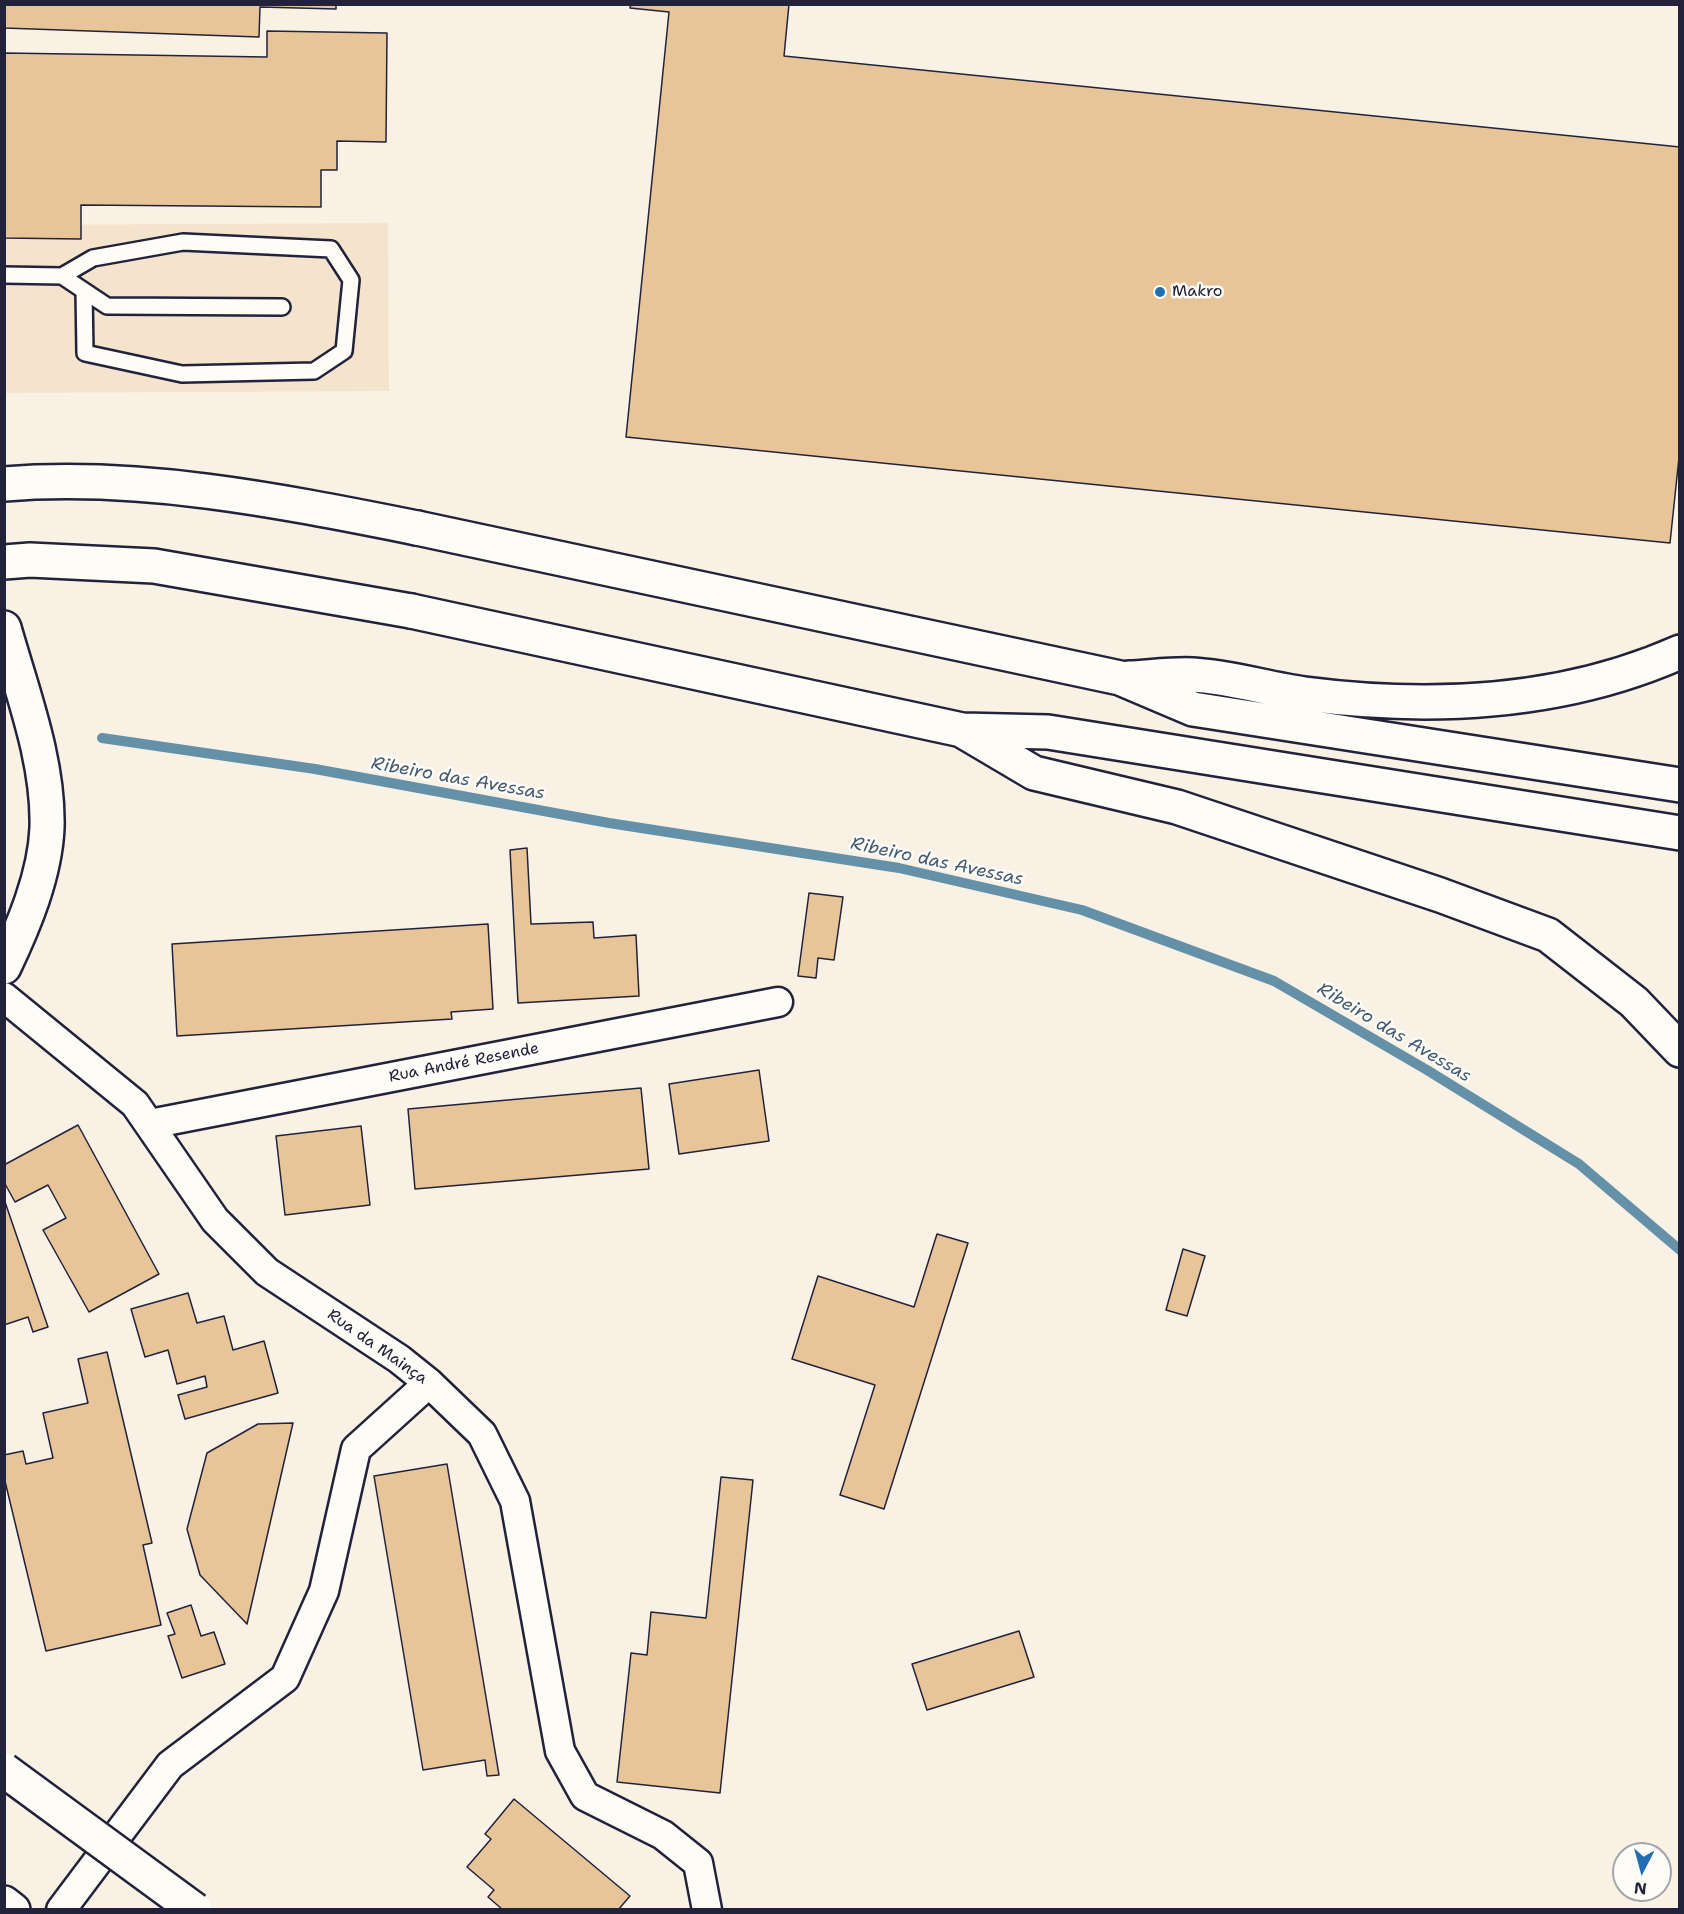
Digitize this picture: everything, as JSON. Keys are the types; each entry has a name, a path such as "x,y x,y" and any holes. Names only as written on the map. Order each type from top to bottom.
{"main road":[{"path":"4,484 51,481 167,486 281,501 1120,678 1193,709 1680,785"},
{"path":"4,562 30,560 154,566 411,611 962,730 1048,732 1680,833"},
{"path":"4,628 43,773 47,829 38,877 18,938 4,967"},
{"path":"1120,678 1193,675 1306,694 1448,700 1502,698 1581,687 1644,668 1680,652"},
{"path":"962,730 1034,773 1177,807 1440,895 1548,935 1634,1002 1680,1050"},
{"path":"4,1770 195,1910"},
{"path":"4,1903 13,1910"}],"street":[{"name":"Rua da Mainça","path":"4,997 135,1104 215,1220 267,1272 399,1359 429,1383 482,1434 515,1501 560,1751 585,1796 663,1835 698,1863 707,1910"},
{"name":"Rua André Resende","path":"150,1124 778,1002"},
{"path":"61,1910 170,1765 285,1678 324,1591 356,1449 429,1383"}],"lane":[{"path":"4,275 62,276 93,258 183,242 331,249 351,280 344,351 314,370 182,374 85,353 84,291"},
{"path":"62,276 107,306 282,307"}],"shaded area":[{"path":"388,223 389,391 5,393 4,225"}],"building":[{"path":"4,4 336,4 336,9 260,7 259,37 4,28"},
{"name":"Makro","path":"631,4 789,4 784,56 1680,147 1680,448 1670,543 626,437 669,12 630,8"},
{"path":"267,31 387,33 386,142 337,141 337,170 321,170 321,207 81,205 81,239 4,238 4,53 267,57"},
{"path":"527,848 531,924 593,922 594,938 636,935 639,996 518,1003 510,850"},
{"path":"809,893 843,897 834,960 818,958 816,978 798,976"},
{"path":"488,924 493,1009 451,1012 452,1019 177,1036 172,944"},
{"path":"759,1070 769,1141 679,1154 669,1084"},
{"path":"641,1088 649,1169 415,1189 408,1109"},
{"path":"78,1125 159,1274 89,1312 43,1230 66,1218 48,1185 15,1202 4,1182 4,1165"},
{"path":"361,1126 370,1205 285,1215 276,1136"},
{"path":"4,1199 48,1327 33,1332 28,1317 4,1325"},
{"path":"937,1234 968,1243 884,1509 840,1495 875,1385 792,1359 818,1276 914,1307"},
{"path":"1183,1249 1205,1256 1187,1316 1166,1310"},
{"path":"188,1293 197,1323 224,1316 233,1350 264,1341 278,1393 185,1419 178,1395 207,1387 205,1376 177,1384 168,1350 145,1357 131,1309"},
{"path":"107,1352 152,1543 143,1545 161,1625 46,1651 4,1477 4,1455 23,1451 26,1464 53,1458 43,1413 88,1403 78,1359"},
{"path":"293,1423 247,1624 200,1575 187,1529 207,1453 258,1424"},
{"path":"447,1464 499,1775 487,1776 485,1760 423,1770 374,1476"},
{"path":"721,1477 753,1480 720,1793 617,1782 631,1653 647,1655 651,1612 706,1618"},
{"path":"191,1605 201,1636 214,1632 225,1664 182,1678 168,1636 175,1634 167,1613"},
{"path":"1019,1631 1034,1677 927,1710 912,1664"},
{"path":"514,1799 630,1896 618,1910 503,1910 488,1897 494,1890 467,1867 491,1839 485,1834"}],"waterway":[{"name":"Ribeiro das Avessas","path":"102,738 315,769 609,823 899,868 1082,910 1274,981 1427,1070 1579,1164 1680,1250"}],"place":[{"name":"Makro","path":"1160,292"}]}
